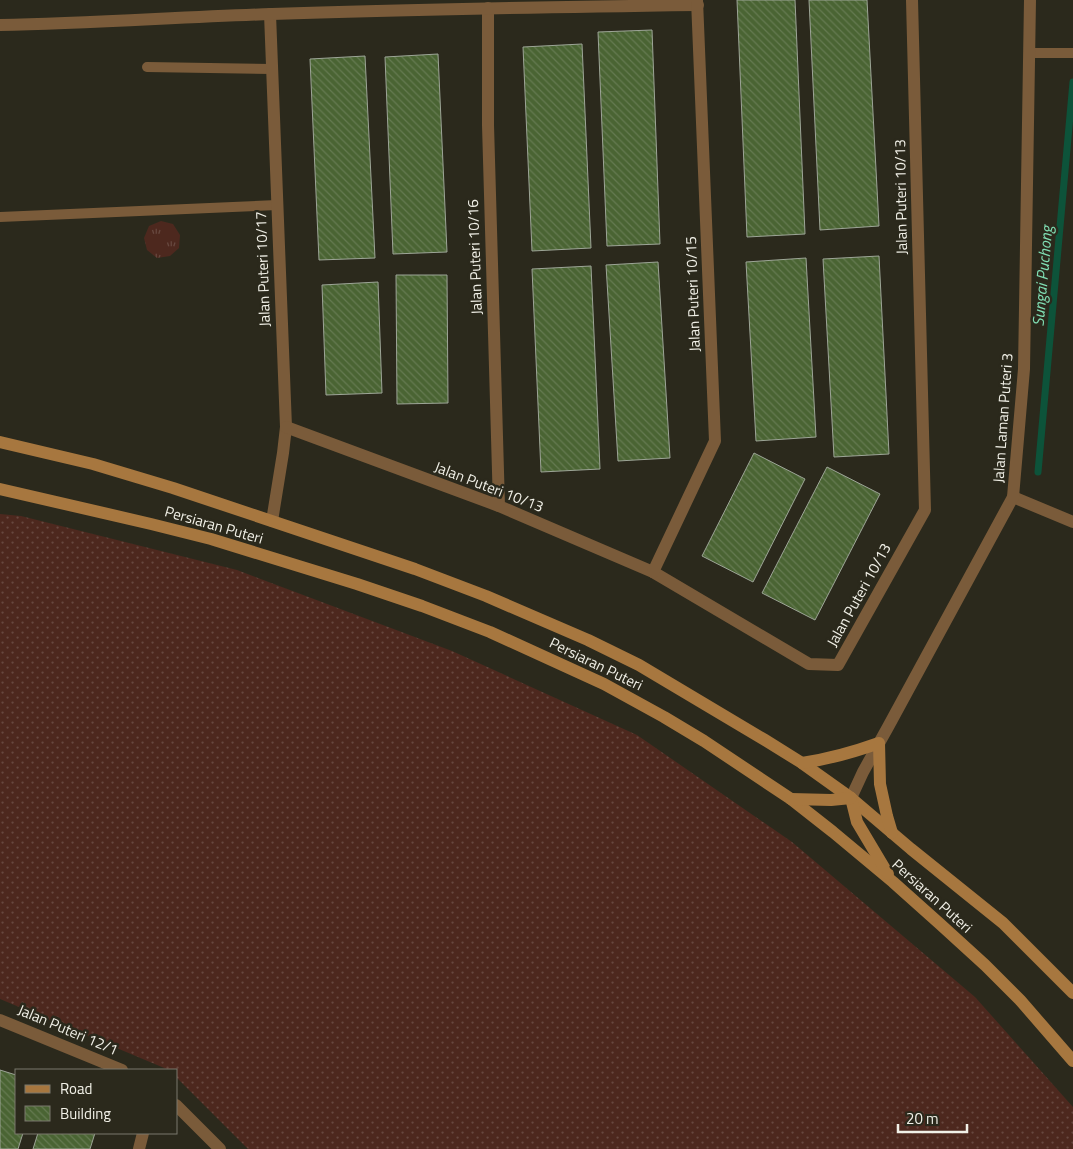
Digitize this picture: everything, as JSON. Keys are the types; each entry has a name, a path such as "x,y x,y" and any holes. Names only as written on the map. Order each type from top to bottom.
{"main road":[{"name":"Persiaran Puteri","path":"0,442 93,464 173,488 424,572 486,596 588,640 638,665 802,763 851,798 1003,923 1073,994"},
{"name":"Persiaran Puteri","path":"0,489 211,539 358,584 482,629 604,684 704,741 791,799 893,882 984,965 1020,1000 1073,1061"},
{"path":"802,763 847,753 879,743 880,784 893,833"},
{"path":"791,799 824,800 851,798 857,822 893,882"}],"street":[{"name":"Jalan Puteri 10/13","path":"286,427 499,506 653,572 809,664 838,665 924,510 912,0"},
{"name":"Jalan Laman Puteri 3","path":"851,798 863,772 1013,497 1024,369 1030,0"},
{"name":"Jalan Puteri 10/15","path":"653,572 715,441 698,3"},
{"path":"0,25 270,14 698,3"},
{"name":"Jalan Puteri 10/16","path":"488,8 488,125 499,506"},
{"name":"Jalan Puteri 10/17","path":"270,14 286,427 272,521"},
{"path":"1013,497 1073,522"},
{"name":"Jalan Puteri 12/1","path":"1,1020 120,1069"},
{"path":"178,1107 220,1149"},
{"path":"139,1149 144,1134"}],"lane":[{"path":"1029,53 1073,53"},
{"path":"147,68 272,69"},
{"path":"0,217 277,205"}],"green space":[{"path":"161,221 173,224 180,235 179,248 170,256 157,258 147,250 144,238 149,226"},
{"path":"0,514 21,516 237,570 452,651 637,735 792,842 975,997 1073,1107 1073,1149 248,1149 178,1079 178,1069 167,1069 0,999"}],"building":[{"path":"737,0 795,0 805,234 747,237"},
{"path":"809,0 867,0 879,226 820,230"},
{"path":"652,30 660,244 607,246 598,32"},
{"path":"582,44 591,248 532,251 523,47"},
{"path":"438,54 447,252 393,254 385,57"},
{"path":"365,56 375,258 319,260 310,59"},
{"path":"879,256 889,454 834,457 823,259"},
{"path":"806,258 816,437 756,441 746,262"},
{"path":"658,262 670,458 618,461 606,265"},
{"path":"591,266 600,469 541,472 532,269"},
{"path":"396,275 447,275 448,403 397,404"},
{"path":"378,282 382,393 326,395 322,285"},
{"path":"754,453 805,479 753,582 702,556"},
{"path":"827,467 880,494 815,620 762,593"},
{"path":"0,1070 15,1075 15,1134 23,1134 18,1149 0,1149"},
{"path":"38,1134 95,1134 90,1149 33,1149"}],"waterway":[{"name":"Sungai Puchong","path":"1038,472 1073,82"}]}
